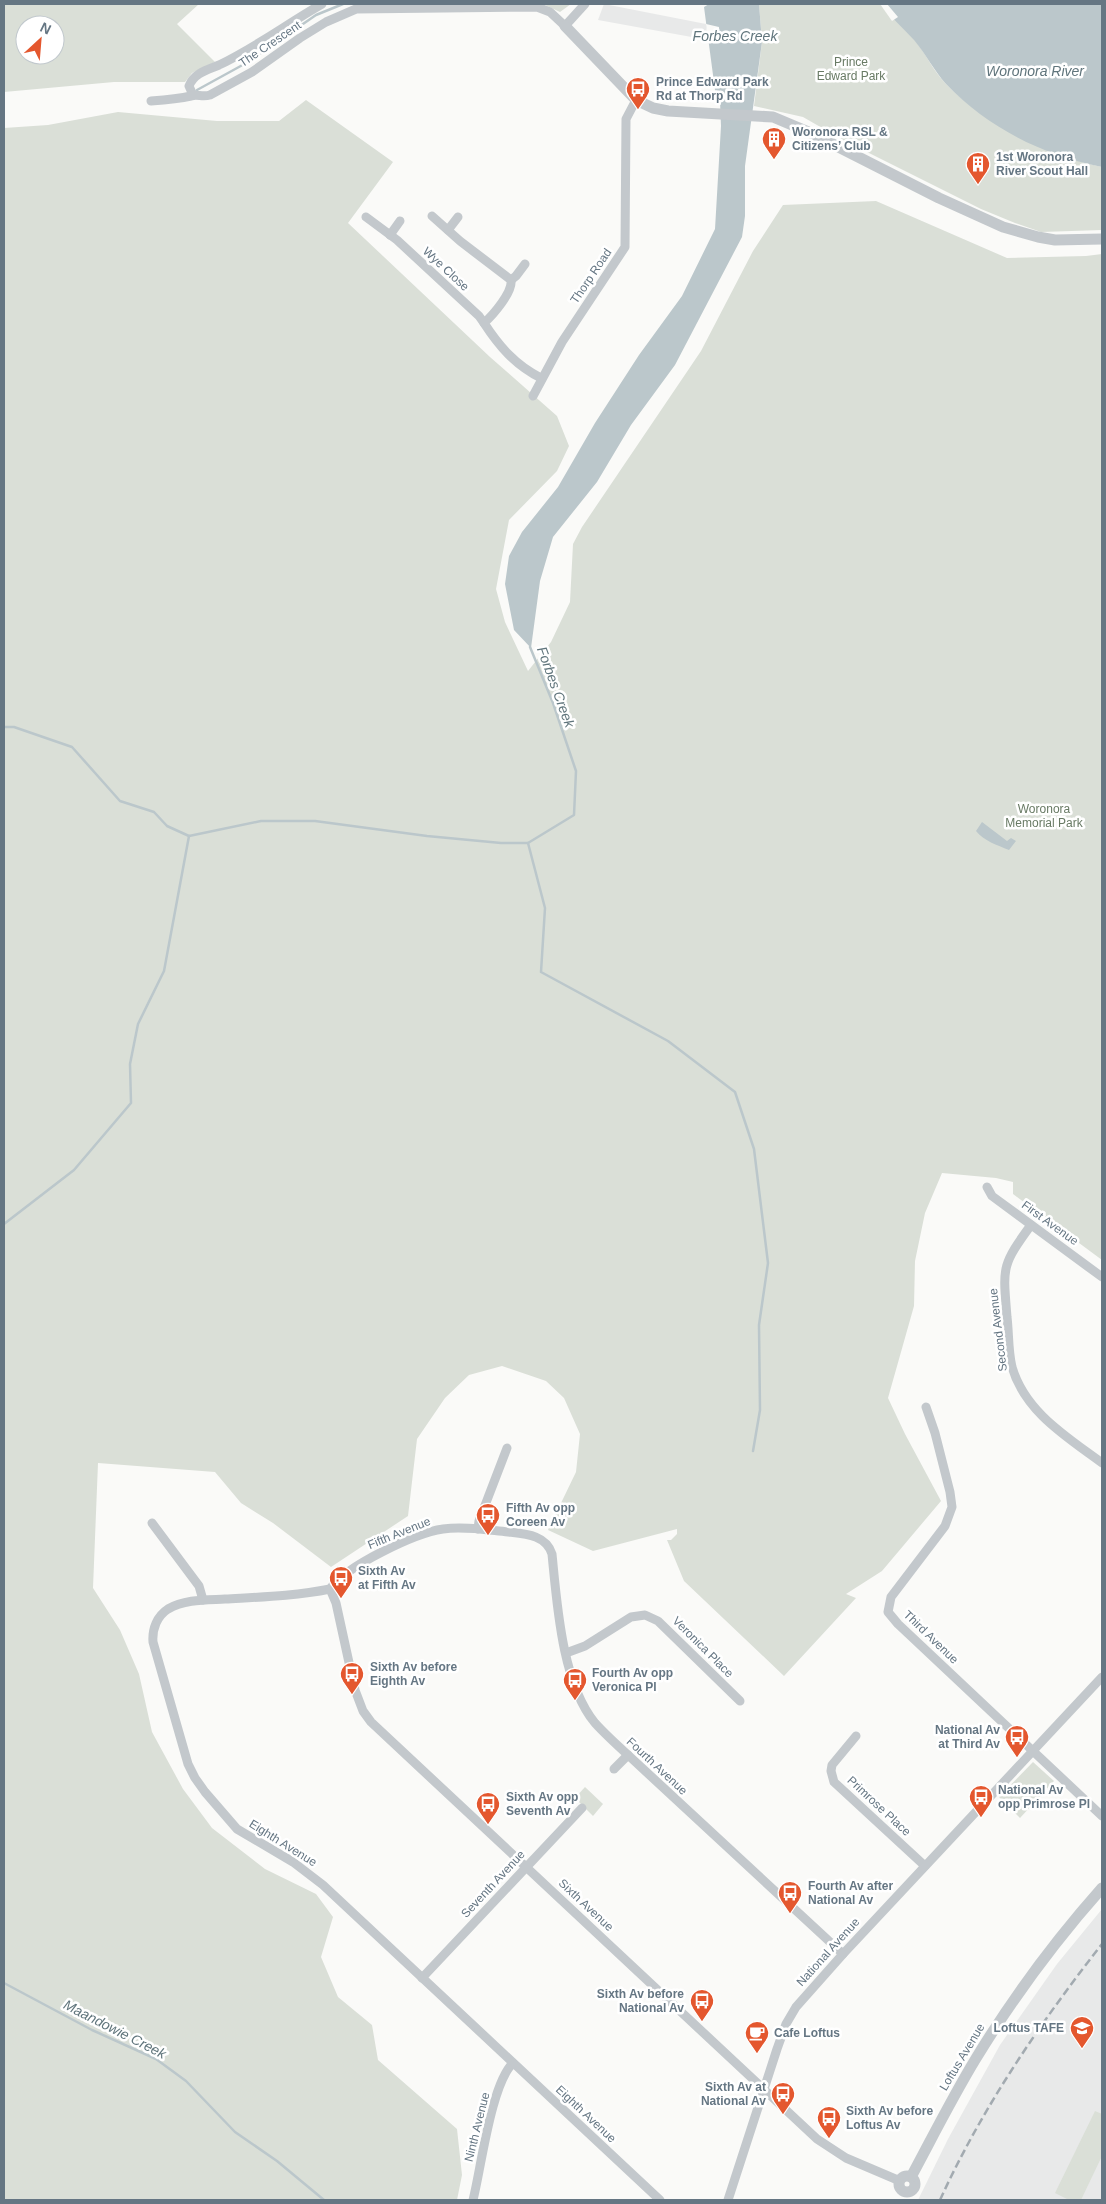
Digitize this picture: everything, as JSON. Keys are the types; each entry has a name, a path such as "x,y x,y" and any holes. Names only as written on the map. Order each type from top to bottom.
{"street":[{"name":"The Crescent","path":"193,95 189,86 191,80 198,74 245,53 322,4"},
{"path":"585,4 565,26 636,100 663,111 755,114 773,117 1003,227 1055,240 1102,239"},
{"name":"The Crescent","path":"151,101 186,98 193,95 202,97 210,95 252,72 306,34 356,9 537,7 550,12 565,26"},
{"name":"Thorp Road","path":"533,396 562,342 625,247 626,119 636,100"},
{"path":"432,216 511,280"},
{"name":"Wye Close","path":"366,217 390,235 479,316 512,359 529,372 541,378"},
{"path":"448,230 458,218"},
{"path":"390,235 400,221"},
{"path":"484,323 497,310 510,287 511,280 525,264"},
{"name":"First Avenue","path":"987,1187 988,1198 1031,1225 1102,1277"},
{"name":"Second Avenue","path":"1031,1225 1013,1251 1004,1269 1013,1370 1039,1414 1057,1430 1102,1462"},
{"name":"Third Avenue","path":"926,1407 938,1442 952,1507 945,1526 891,1597 888,1612 898,1624 1102,1816"},
{"path":"478,1529 479,1521 508,1448"},
{"path":"152,1523 199,1586 203,1600"},
{"name":"Fifth Avenue","path":"330,1589 334,1582 355,1566 427,1533 444,1528 478,1529 522,1534 538,1538 547,1543"},
{"name":"Fourth Avenue","path":"547,1543 552,1554 558,1618 566,1653 577,1690 594,1722 843,1954"},
{"name":"Eighth Avenue","path":"330,1589 306,1593 203,1600 180,1604 163,1612 152,1634 180,1735 195,1778 237,1829 309,1873 660,2200"},
{"name":"Sixth Avenue","path":"330,1589 336,1603 355,1690 363,1711 371,1722 764,2089 832,2150 904,2187"},
{"name":"Veronica Place","path":"566,1653 585,1646 631,1617 645,1615 658,1621 740,1701"},
{"name":"National Avenue","path":"728,2200 786,2024 796,2007 843,1954 1102,1677"},
{"name":"Primrose Place","path":"856,1736 832,1765 831,1771 834,1782 925,1866"},
{"path":"614,1769 628,1755"},
{"name":"Seventh Avenue","path":"422,1978 582,1808"},
{"name":"Loftus Avenue","path":"904,2187 975,2060 1009,2008 1102,1888"},
{"name":"Ninth Avenue","path":"473,2200 491,2115 504,2076 513,2063"}],"shaded area":[{"path":"604,4 706,24 708,40 598,20"},
{"path":"1102,1909 1102,2200 918,2200 948,2139 1000,2045 1057,1964"}],"green space":[{"path":"4,4 199,4 177,24 215,62 192,73 185,82 114,82 4,92"},
{"path":"543,4 571,4 560,12"},
{"name":"Prince Edward Park","path":"759,4 880,4 913,38 946,84 979,112 998,125 1039,146 1081,162 1102,167 1102,230 1041,232 1015,223 981,209 843,140 803,117 754,106 762,42"},
{"name":"Woronora Memorial Park","path":"306,100 393,162 348,223 490,357 557,416 569,446 557,471 509,520 496,589 505,622 528,671 551,642 570,602 573,544 582,527 701,351 753,251 783,205 876,201 1007,258 1102,254 1102,1260 1013,1194 1013,1182 996,1178 942,1173 925,1213 915,1261 914,1306 888,1398 941,1501 882,1571 846,1594 856,1598 784,1676 684,1581 667,1540 671,1540 677,1534 677,1529 593,1551 548,1530 576,1472 580,1434 564,1398 546,1381 502,1366 469,1375 445,1398 417,1439 408,1516 331,1567 273,1523 241,1503 215,1472 98,1463 93,1588 120,1630 139,1674 152,1732 183,1789 212,1828 265,1869 316,1894 333,1917 321,1957 338,1997 372,2025 378,2060 457,2129 462,2175 457,2200 4,2200 4,128 48,125 118,112 217,121 279,121"},
{"path":"1033,1762 1054,1781 1020,1818 999,1797"},
{"path":"585,1787 603,1804 593,1816 575,1798"},
{"path":"1095,2111 1102,2114 1102,2156 1081,2200 1069,2200 1055,2193"}],"water":[{"name":"Forbes Creek","path":"709,4 759,4 762,42 745,166 745,216 742,237 675,365 631,425 597,482 553,537 540,581 531,648 514,630 505,584 509,556 522,532 558,487 595,423 639,355 682,296 715,229 721,126 720,101 715,90 704,7"},
{"name":"Woronora River","path":"880,4 1102,4 1102,167 1080,162 1038,147 1018,138 980,114 946,84 914,40"},
{"path":"982,822 1007,841 1011,838 1016,841 1009,850 987,840 976,831"}],"pier":[{"path":"880,4 887,4 898,17 892,21"},
{"path":"706,24 719,27 719,30 714,30 711,40 708,40"}],"waterway":[{"path":"197,90 248,62 316,15 343,4"},
{"name":"Forbes Creek","path":"4,727 14,727 72,747 120,801 154,812 167,826 189,836 261,821 315,821 427,836 501,843 528,843 574,815 576,771 553,703 530,647"},
{"path":"4,1224 74,1170 131,1103 130,1064 138,1024 164,971 189,836"},
{"path":"528,843 545,908 541,972 668,1041 735,1092 754,1149 768,1263 759,1325 760,1410 753,1451"},
{"name":"Maandowie Creek","path":"4,1983 92,2030 156,2059 186,2081 235,2132 277,2161 324,2200"}],"railway":[{"path":"940,2200 956,2166 993,2099 1056,2004 1102,1944"}],"place":[{"name":"Prince Edward Park Rd at Thorp Rd","path":"638,110"},
{"name":"Woronora RSL & Citizens’ Club","path":"774,160"},
{"name":"1st Woronora River Scout Hall","path":"978,185"},
{"name":"Fifth Av opp Coreen Av","path":"488,1536"},
{"name":"Sixth Av at Fifth Av","path":"341,1599"},
{"name":"Sixth Av before Eighth Av","path":"352,1695"},
{"name":"Fourth Av opp Veronica Pl","path":"575,1701"},
{"name":"National Av at Third Av","path":"1017,1758"},
{"name":"National Av opp Primrose Pl","path":"981,1818"},
{"name":"Sixth Av opp Seventh Av","path":"488,1825"},
{"name":"Fourth Av after National Av","path":"790,1914"},
{"name":"Sixth Av before National Av","path":"702,2022"},
{"name":"Loftus TAFE","path":"1082,2049"},
{"name":"Cafe Loftus","path":"757,2054"},
{"name":"Sixth Av at National Av","path":"783,2115"},
{"name":"Sixth Av before Loftus Av","path":"829,2139"}]}
